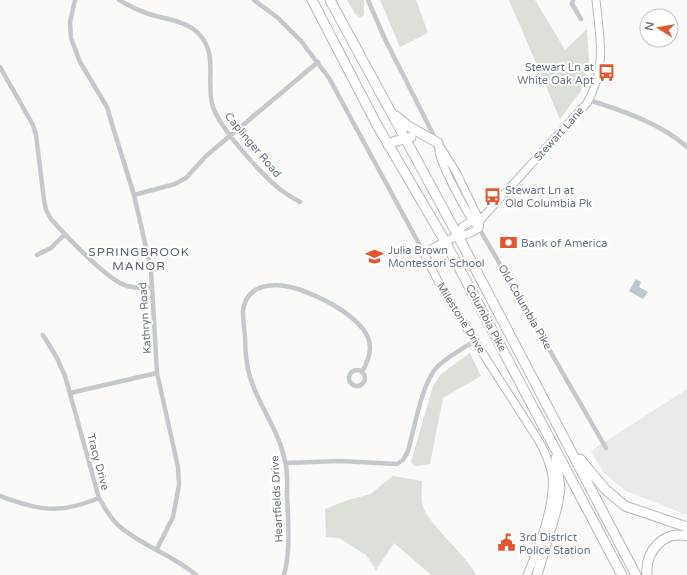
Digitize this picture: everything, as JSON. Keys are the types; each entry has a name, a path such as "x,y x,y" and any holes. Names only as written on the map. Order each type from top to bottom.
{"highway":[{"name":"Columbia Pike","path":"312,0 388,145 446,243 622,575"},
{"name":"Columbia Pike","path":"330,0 406,138 636,575"},
{"path":"390,111 408,126 434,141"},
{"path":"388,145 413,137 434,141"},
{"path":"560,430 591,474 605,489 625,506 687,527"},
{"path":"537,575 557,507 560,488 559,473 553,445"},
{"path":"647,575 648,559 654,547 670,536 687,536"}],"street":[{"name":"Kathryn Road","path":"75,0 70,22 71,38 80,62 107,107 134,196 151,268 157,373 178,467 179,485 173,517 158,549"},
{"name":"Caplinger Road","path":"119,0 144,12 192,27 200,34 207,45 210,57 212,106 218,117 267,178 300,202"},
{"name":"Milestone Drive","path":"254,0 278,18 301,41 318,62 344,104 444,291 539,441 549,462 552,476 550,506 527,575"},
{"name":"Old Columbia Pike","path":"368,0 440,155 477,223 606,448"},
{"path":"573,0 572,4 581,19"},
{"name":"Stewart Lane","path":"424,253 458,236 465,236 561,134 589,100 595,90 599,75 601,55 596,0"},
{"path":"134,196 175,184 186,178 206,156 318,62"},
{"path":"0,67 33,125 36,135 46,210 51,219 106,274 120,283 138,288 151,287"},
{"path":"589,100 656,126 674,136 687,147"},
{"path":"37,255 51,248 65,234"},
{"name":"Heartfields Drive","path":"284,575 288,562 289,524 286,463 281,442 264,410 250,377 245,343 243,311 248,297 260,286 276,284 301,290 342,310 365,330 370,346 367,364 362,372"},
{"name":"Tracy Drive","path":"43,335 57,358 70,392 99,498 118,525 130,534 186,566 196,575"},
{"path":"286,463 339,461 397,464 404,460 408,451 426,386 431,375 437,367 475,341"},
{"path":"70,392 157,373"},
{"path":"0,496 28,506 50,510 63,509 99,498"}],"shaded area":[{"path":"347,0 364,0 364,14 361,18 355,14"},
{"path":"380,0 416,0 428,33 400,47"},
{"path":"509,0 535,0 565,50 587,29 589,61 581,91 560,119"},
{"path":"636,279 641,282 639,287 648,292 643,299 629,291"},
{"path":"470,353 481,376 443,398 430,464 415,466 411,462 433,386 441,374"},
{"path":"687,389 687,515 626,491 603,472 591,451"},
{"path":"393,476 422,481 422,503 425,511 430,519 471,566 476,575 431,575 394,543 376,570 366,555 339,538 326,537 325,509 345,501 370,494"}],"place":[{"name":"Stewart Ln at White Oak Apt","path":"607,73"},
{"name":"Stewart Ln at Old Columbia Pk","path":"492,196"},
{"name":"Bank of America","path":"508,243"},
{"name":"Julia Brown Montessori School","path":"375,256"},
{"name":"3rd District Police Station","path":"506,543"}],"district":[{"name":"SPRINGBROOK MANOR","path":"139,259"}]}
